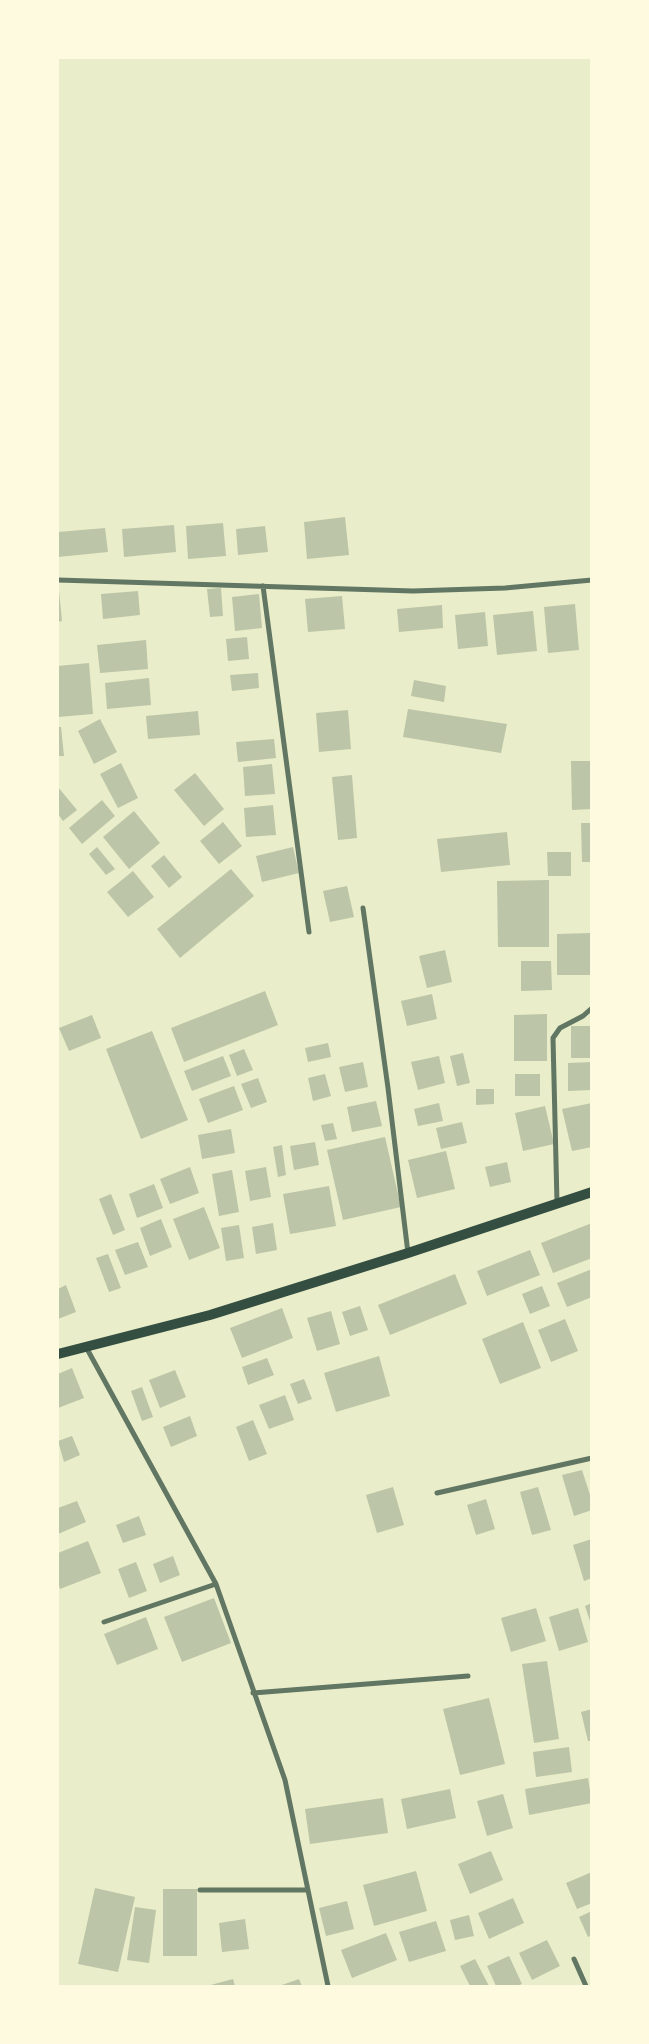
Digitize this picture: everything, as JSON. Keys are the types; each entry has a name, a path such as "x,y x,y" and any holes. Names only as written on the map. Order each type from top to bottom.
{"main road":[{"path":"61,1350 86,1347 210,1315 408,1253 592,1192"}],"street":[{"path":"58,580 413,591 505,588 592,580"},
{"path":"263,586 309,932"},
{"path":"363,908 388,1088 408,1253"},
{"path":"557,1203 554,1038 560,1028 583,1016 592,1008"},
{"path":"86,1347 216,1584 285,1780 328,1986"},
{"path":"437,1493 592,1458"},
{"path":"104,1622 216,1584"},
{"path":"254,1693 468,1676"},
{"path":"200,1890 308,1890"},
{"path":"574,1959 586,1986"}],"building":[{"path":"345,517 349,555 307,559 304,522"},
{"path":"223,523 226,556 188,559 186,526"},
{"path":"174,525 176,552 124,557 122,529"},
{"path":"265,526 268,552 238,555 236,529"},
{"path":"105,528 108,552 58,557 58,532"},
{"path":"221,588 223,616 210,617 207,589"},
{"path":"58,591 62,621 58,622"},
{"path":"138,591 140,615 103,619 101,594"},
{"path":"259,594 262,628 235,631 232,597"},
{"path":"342,596 345,629 308,632 305,599"},
{"path":"575,604 579,650 548,653 544,607"},
{"path":"442,605 443,628 399,632 397,609"},
{"path":"533,611 537,651 497,655 493,615"},
{"path":"485,612 488,646 458,649 455,615"},
{"path":"247,637 249,659 228,661 226,639"},
{"path":"146,640 148,669 100,673 97,645"},
{"path":"89,663 93,714 58,717 58,666"},
{"path":"258,673 259,688 232,691 230,675"},
{"path":"149,678 151,705 107,709 105,683"},
{"path":"414,680 446,686 444,702 411,696"},
{"path":"408,709 507,724 501,753 403,737"},
{"path":"348,710 351,749 319,752 316,713"},
{"path":"198,711 200,735 148,739 146,716"},
{"path":"100,719 117,752 94,764 78,731"},
{"path":"58,727 61,727 64,756 58,756"},
{"path":"274,739 276,758 238,762 236,742"},
{"path":"571,761 592,761 592,809 572,810"},
{"path":"121,763 138,798 118,808 100,774"},
{"path":"272,764 275,794 245,796 243,767"},
{"path":"195,773 224,809 204,826 174,790"},
{"path":"352,775 357,838 338,840 332,777"},
{"path":"58,787 77,810 63,821 58,814"},
{"path":"102,800 115,816 82,844 69,828"},
{"path":"273,805 276,835 246,837 244,808"},
{"path":"134,811 160,843 129,869 103,837"},
{"path":"223,822 242,846 219,864 200,841"},
{"path":"581,823 592,823 592,862 582,862"},
{"path":"507,832 510,865 441,872 437,839"},
{"path":"97,847 115,869 106,875 89,854"},
{"path":"293,847 299,873 262,882 256,856"},
{"path":"547,852 571,852 571,876 548,876"},
{"path":"164,855 182,877 169,888 151,866"},
{"path":"231,869 254,896 180,958 157,929"},
{"path":"133,871 154,897 128,917 107,892"},
{"path":"549,880 549,947 498,947 497,881"},
{"path":"347,886 354,917 330,922 323,891"},
{"path":"592,933 592,975 557,975 557,934"},
{"path":"445,950 452,982 427,988 419,956"},
{"path":"521,961 551,961 552,990 521,991"},
{"path":"265,991 278,1025 184,1062 171,1028"},
{"path":"432,994 437,1019 407,1026 401,1001"},
{"path":"547,1014 547,1061 514,1061 514,1015"},
{"path":"92,1015 101,1038 69,1051 59,1028"},
{"path":"571,1026 592,1026 592,1058 571,1058"},
{"path":"152,1031 188,1120 141,1139 106,1049"},
{"path":"328,1043 331,1057 308,1062 305,1048"},
{"path":"244,1049 253,1070 237,1076 229,1055"},
{"path":"463,1053 470,1083 457,1086 450,1056"},
{"path":"223,1056 231,1076 192,1091 184,1071"},
{"path":"439,1056 445,1083 418,1090 411,1062"},
{"path":"363,1062 368,1087 345,1092 339,1067"},
{"path":"592,1062 592,1090 568,1091 568,1063"},
{"path":"325,1074 331,1096 313,1101 308,1078"},
{"path":"515,1074 540,1074 540,1096 515,1096"},
{"path":"258,1078 267,1102 251,1108 241,1084"},
{"path":"234,1086 243,1110 208,1123 199,1099"},
{"path":"476,1089 494,1089 494,1104 476,1105"},
{"path":"376,1101 382,1126 352,1132 347,1107"},
{"path":"439,1103 443,1121 418,1126 414,1109"},
{"path":"592,1103 592,1147 572,1151 562,1109"},
{"path":"545,1106 554,1144 523,1151 515,1113"},
{"path":"462,1122 467,1143 441,1149 436,1128"},
{"path":"333,1123 337,1139 325,1141 321,1125"},
{"path":"231,1129 235,1153 202,1159 198,1135"},
{"path":"385,1137 401,1207 343,1220 327,1150"},
{"path":"315,1142 319,1165 294,1170 290,1146"},
{"path":"282,1145 286,1175 278,1177 273,1147"},
{"path":"446,1151 455,1189 417,1198 408,1160"},
{"path":"507,1162 511,1182 490,1187 485,1167"},
{"path":"190,1167 199,1193 170,1204 160,1179"},
{"path":"266,1167 271,1197 250,1201 245,1171"},
{"path":"232,1170 239,1212 219,1216 212,1174"},
{"path":"154,1184 163,1208 137,1218 129,1194"},
{"path":"329,1186 336,1226 290,1234 283,1194"},
{"path":"111,1194 125,1230 113,1235 99,1199"},
{"path":"204,1207 220,1248 189,1260 173,1219"},
{"path":"161,1219 172,1247 150,1256 140,1228"},
{"path":"273,1223 277,1250 256,1254 252,1227"},
{"path":"592,1223 592,1258 553,1273 541,1243"},
{"path":"239,1225 244,1258 226,1261 221,1228"},
{"path":"138,1242 148,1267 125,1275 115,1250"},
{"path":"530,1250 540,1275 487,1296 477,1271"},
{"path":"108,1254 121,1288 109,1292 96,1258"},
{"path":"592,1269 592,1297 567,1307 557,1283"},
{"path":"455,1274 467,1304 390,1335 378,1305"},
{"path":"66,1285 76,1312 58,1319 58,1289"},
{"path":"542,1286 550,1306 530,1314 522,1294"},
{"path":"360,1306 368,1330 350,1336 342,1312"},
{"path":"282,1308 293,1338 242,1358 230,1328"},
{"path":"331,1311 340,1344 317,1351 307,1318"},
{"path":"565,1319 578,1351 551,1362 538,1330"},
{"path":"523,1322 541,1368 500,1384 482,1339"},
{"path":"379,1356 390,1396 336,1412 324,1373"},
{"path":"267,1358 274,1375 248,1385 242,1367"},
{"path":"72,1368 84,1398 58,1408 58,1374"},
{"path":"175,1370 186,1397 160,1408 149,1380"},
{"path":"304,1379 312,1399 298,1404 290,1384"},
{"path":"142,1387 153,1417 142,1421 131,1391"},
{"path":"285,1395 294,1420 269,1429 259,1405"},
{"path":"190,1416 197,1436 171,1447 163,1427"},
{"path":"253,1420 267,1454 249,1461 236,1427"},
{"path":"72,1436 80,1455 64,1462 58,1441"},
{"path":"582,1470 592,1501 592,1510 574,1516 562,1475"},
{"path":"393,1487 404,1525 377,1533 366,1495"},
{"path":"538,1487 551,1530 532,1535 520,1492"},
{"path":"486,1499 495,1529 476,1535 467,1505"},
{"path":"77,1501 86,1522 58,1534 58,1508"},
{"path":"139,1516 146,1535 123,1543 116,1525"},
{"path":"592,1539 592,1578 584,1581 573,1545"},
{"path":"88,1541 101,1573 60,1589 58,1582 58,1553"},
{"path":"173,1556 180,1575 160,1583 153,1564"},
{"path":"136,1562 147,1591 129,1598 118,1569"},
{"path":"214,1598 231,1643 182,1662 164,1617"},
{"path":"592,1603 592,1624 591,1624 585,1606"},
{"path":"536,1608 546,1641 511,1652 501,1618"},
{"path":"578,1608 588,1642 559,1651 549,1617"},
{"path":"146,1617 158,1649 117,1665 104,1634"},
{"path":"547,1661 559,1739 534,1743 522,1664"},
{"path":"489,1698 505,1764 460,1775 443,1709"},
{"path":"592,1709 592,1741 588,1741 581,1712"},
{"path":"569,1747 572,1772 536,1777 533,1752"},
{"path":"588,1778 592,1803 529,1815 525,1789"},
{"path":"450,1789 456,1818 407,1829 401,1799"},
{"path":"503,1794 513,1828 487,1836 477,1801"},
{"path":"383,1798 388,1833 310,1844 305,1809"},
{"path":"491,1851 503,1880 470,1894 458,1864"},
{"path":"416,1871 427,1911 374,1926 363,1885"},
{"path":"592,1872 592,1903 577,1909 566,1883"},
{"path":"95,1888 135,1897 118,1972 78,1964"},
{"path":"163,1889 197,1889 197,1956 163,1956"},
{"path":"513,1898 524,1923 489,1939 478,1913"},
{"path":"347,1901 354,1929 326,1936 319,1908"},
{"path":"135,1907 156,1910 149,1963 127,1960"},
{"path":"592,1911 592,1935 588,1937 579,1917"},
{"path":"469,1915 474,1936 455,1940 450,1920"},
{"path":"245,1919 249,1949 222,1952 219,1923"},
{"path":"436,1921 446,1951 409,1962 399,1932"},
{"path":"386,1933 397,1960 352,1978 341,1950"},
{"path":"547,1940 560,1966 532,1980 519,1953"},
{"path":"509,1956 522,1984 517,1986 496,1986 487,1966"},
{"path":"475,1959 489,1986 470,1986 460,1966"},
{"path":"233,1979 235,1986 207,1986"},
{"path":"299,1979 302,1986 279,1986"}]}
